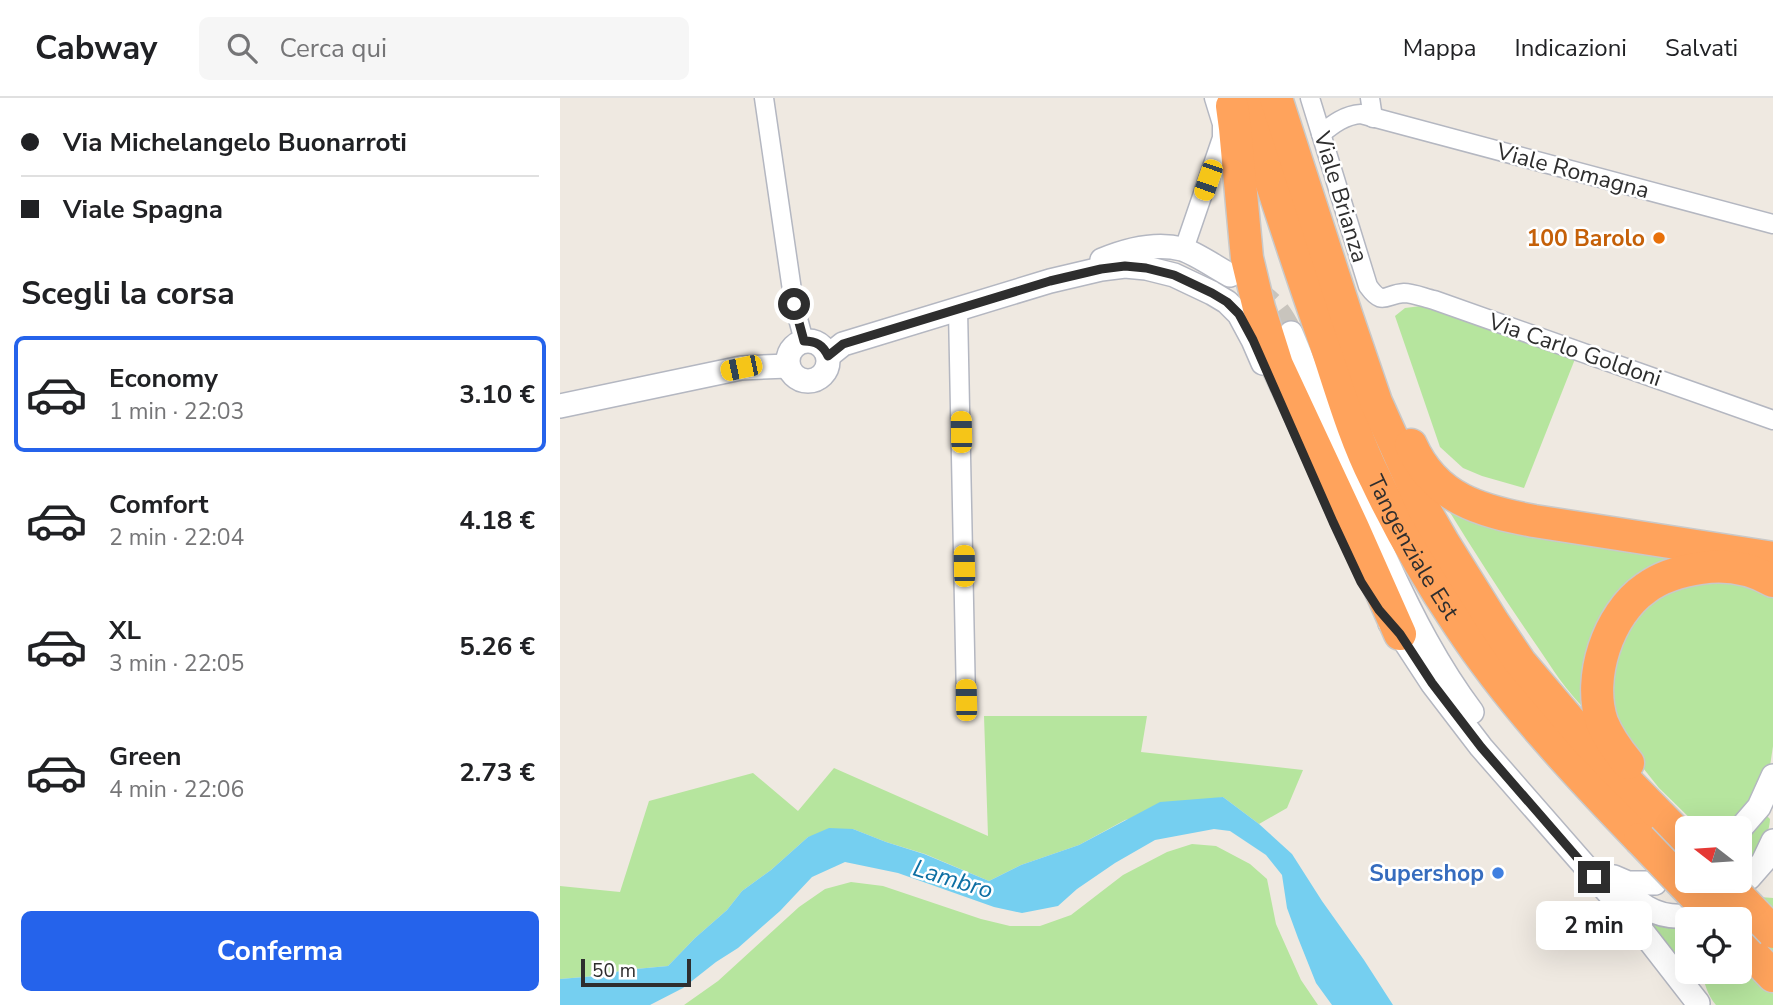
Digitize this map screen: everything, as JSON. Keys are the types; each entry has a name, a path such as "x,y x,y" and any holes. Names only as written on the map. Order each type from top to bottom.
{"highway":[{"path":"1230,98 1247,258 1269,342 1277,365 1400,634"},
{"name":"Tangenziale Est","path":"1244,98 1357,437 1405,536 1459,626 1498,678 1607,805 1664,824"},
{"name":"Tangenziale Est","path":"1276,98 1376,402 1424,509 1520,662 1588,742 1664,824 1710,907"},
{"path":"1299,169 1357,298 1394,404 1415,453 1439,485 1465,503 1505,516 1773,558"},
{"path":"1664,824 1602,722 1598,697 1599,671 1604,647 1615,622 1630,601 1645,588 1686,570 1732,566 1758,572 1773,580"},
{"path":"1752,887 1773,918"},
{"path":"1752,890 1773,933"},
{"path":"1752,954 1773,976"}],"street":[{"path":"764,98 794,304 804,341"},
{"path":"1174,275 1222,138 1222,124 1214,98"},
{"name":"Viale Brianza","path":"1310,98 1368,286 1375,295"},
{"path":"1370,98 1373,118"},
{"name":"Viale Romagna","path":"1321,134 1350,115 1362,114 1773,224"},
{"path":"1050,281 1122,252 1151,247 1184,249 1230,275"},
{"path":"828,356 843,344 1050,281 1101,269 1125,266 1174,275 1227,302 1239,314 1253,340 1361,582 1379,610 1400,634 1432,683 1481,747 1642,931 1699,1004"},
{"name":"Via Carlo Goldoni","path":"1375,295 1384,299 1405,293 1434,300 1773,420"},
{"path":"958,310 966,700"},
{"path":"1292,333 1370,524 1413,618 1447,677 1497,744 1610,875 1645,908 1675,916"},
{"path":"804,341 821,345 828,356 827,368 813,381 801,380 791,372 789,353 804,341"},
{"path":"560,406 741,368 789,366"},
{"path":"1751,816 1759,807 1773,776"},
{"path":"1752,874 1763,862 1773,841"},
{"path":"1610,875 1628,883 1655,883"},
{"path":"1691,984 1699,1004"}],"green space":[{"path":"1421,306 1575,359 1524,488 1463,468 1440,447 1395,316 1405,308"},
{"path":"1446,506 1694,558 1630,590 1586,710 1554,671"},
{"path":"1705,574 1773,590 1773,746 1770,766 1750,802 1737,816 1688,816 1659,788 1620,739 1604,681 1637,608"},
{"path":"984,716 1147,716 1141,752 1303,770 1287,808 1259,824 1223,797 1125,820 1079,845 1021,865 989,881 925,854 853,829 808,837 771,870 742,891 727,910 668,966 560,979 560,886 620,892 649,801 753,773 798,811 834,768 988,836"},
{"path":"1767,816 1770,819 1769,827 1761,848 1752,861 1752,828"},
{"path":"1192,844 1216,846 1250,864 1267,879 1276,924 1301,980 1318,1005 684,1005 718,981 799,907 825,889 851,882 883,886 981,919 1010,926 1040,926 1071,915 1123,875 1167,852"},
{"path":"1760,897 1773,898 1773,1005 1716,1005 1707,989 1706,984 1752,984 1752,907 1735,907"},
{"path":"1642,915 1675,922 1675,963"}],"water":[{"name":"Lambro","path":"1223,797 1259,824 1292,854 1393,1005 1332,1005 1316,983 1298,938 1287,908 1282,875 1266,855 1230,831 1214,829 1155,840 1115,863 1077,889 1058,906 1022,913 994,907 898,873 845,862 812,877 780,911 738,948 683,988 650,1005 560,1005 560,979 668,966 727,910 742,891 771,870 808,837 829,828 853,829 989,881 1021,865 1079,845 1160,802"}],"tunnel":[{"path":"1253,289 1276,308 1291,333"}],"place":[{"name":"100 Barolo","path":"1659,238"},
{"name":"Supershop","path":"1498,873"}],"route":[{"path":"794,304 804,341 821,345 828,356 843,344 1050,281 1101,269 1125,266 1174,275 1227,302 1239,314 1253,340 1361,582 1481,747 1594,877"}]}
